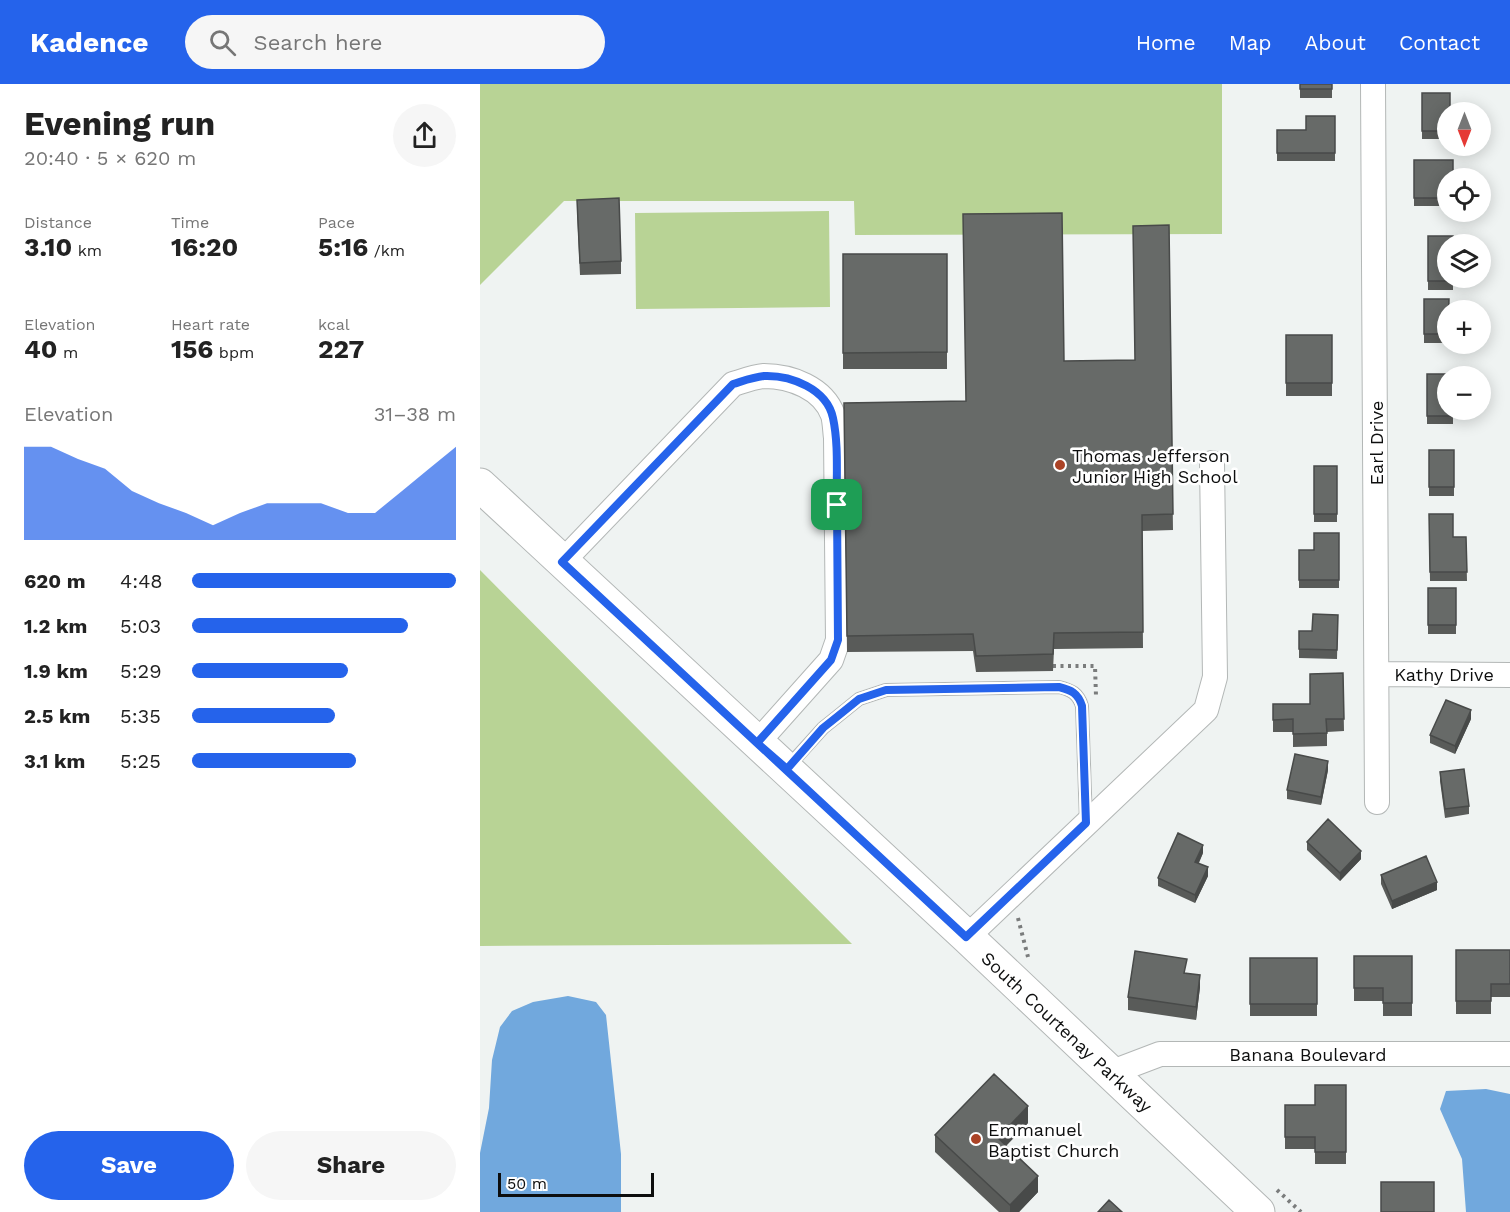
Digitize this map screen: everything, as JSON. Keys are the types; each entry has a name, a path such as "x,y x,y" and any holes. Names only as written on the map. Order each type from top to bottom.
{"main road":[{"name":"South Courtenay Parkway","path":"480,485 787,769 1258,1212"}],"street":[{"name":"Earl Drive","path":"1373,84 1377,802"},
{"path":"562,562 733,384 763,376 790,378 808,387 826,401 833,416 836,438 838,640 831,660 757,743"},
{"path":"966,937 1206,710 1215,677 1212,463"},
{"name":"Kathy Drive","path":"1377,674 1510,675"},
{"name":"Banana Boulevard","path":"1110,1072 1160,1054 1510,1054"}],"lane":[{"path":"787,769 823,728 859,699 886,690 1059,687 1079,696 1082,706 1086,823"}],"path":[{"path":"1011,895 1028,959"}],"green space":[{"path":"480,84 1222,84 1222,234 855,235 854,201 564,201 480,285"},
{"path":"829,211 830,307 636,309 635,213"},
{"path":"480,570 852,944 480,946"}],"water":[{"path":"568,996 596,1002 606,1015 621,1154 621,1212 480,1212 480,1153 489,1108 492,1060 500,1027 512,1011 533,1002"},
{"path":"1486,1089 1510,1094 1510,1212 1466,1212 1462,1159 1440,1109 1446,1091"}],"building":[{"path":"1300,84 1332,84 1332,89 1300,89"},
{"path":"1422,93 1450,93 1450,102 1437,102 1437,131 1422,131"},
{"path":"1306,116 1335,116 1335,153 1277,153 1277,130 1306,130"},
{"path":"1414,160 1453,160 1453,168 1437,168 1437,198 1414,198"},
{"path":"619,198 621,261 580,263 577,200"},
{"path":"1062,213 1064,361 1135,360 1133,226 1169,225 1173,514 1142,515 1143,632 1054,633 1053,654 976,656 973,634 847,636 844,403 966,401 963,214"},
{"path":"1428,236 1437,236 1437,281 1428,281"},
{"path":"843,254 947,254 947,352 843,353"},
{"path":"1424,299 1449,299 1437,300 1437,334 1424,334"},
{"path":"1286,335 1332,335 1332,383 1286,383"},
{"path":"1427,374 1437,374 1437,416 1427,416"},
{"path":"1429,450 1454,450 1454,487 1429,487"},
{"path":"1314,466 1337,466 1337,514 1314,514"},
{"path":"1429,514 1453,514 1453,537 1466,537 1467,572 1430,572"},
{"path":"1314,533 1339,533 1339,580 1299,580 1299,550 1314,550"},
{"path":"1428,588 1456,588 1456,625 1428,625"},
{"path":"1313,614 1338,615 1337,650 1299,649 1299,631 1312,631"},
{"path":"1343,673 1344,719 1326,719 1327,733 1293,734 1293,719 1273,720 1273,704 1310,704 1310,674"},
{"path":"1446,700 1471,710 1455,746 1430,735"},
{"path":"1295,754 1328,761 1321,797 1287,790"},
{"path":"1464,769 1469,806 1445,809 1440,772"},
{"path":"1328,819 1361,851 1340,873 1307,842"},
{"path":"1178,833 1203,845 1195,862 1208,867 1195,895 1158,878"},
{"path":"1426,856 1437,882 1392,901 1381,875"},
{"path":"1456,950 1510,950 1510,984 1491,984 1491,1001 1456,1001"},
{"path":"1135,951 1187,959 1184,973 1200,975 1196,1007 1128,997"},
{"path":"1354,956 1412,956 1412,1003 1383,1003 1383,988 1354,988"},
{"path":"1250,958 1317,958 1317,1004 1250,1004"},
{"path":"994,1074 1028,1106 998,1138 1038,1176 1010,1205 935,1135"},
{"path":"1315,1085 1346,1085 1346,1152 1315,1152 1315,1137 1285,1137 1285,1105 1315,1105"},
{"path":"1381,1182 1434,1182 1434,1212 1381,1212"},
{"path":"1109,1200 1122,1212 1098,1212"}],"place":[{"name":"Thomas Jefferson Junior High School","path":"1060,465"},
{"name":"Emmanuel Baptist Church","path":"976,1139"}],"route":[{"path":"837,505 836,438 833,416 826,401 808,387 790,378 763,376 733,384 562,562 757,743 787,769 823,728 859,699 886,690 940,687 1059,687 1079,696 1082,706 1086,823 966,937 757,743 831,660 838,640 837,505"}]}
